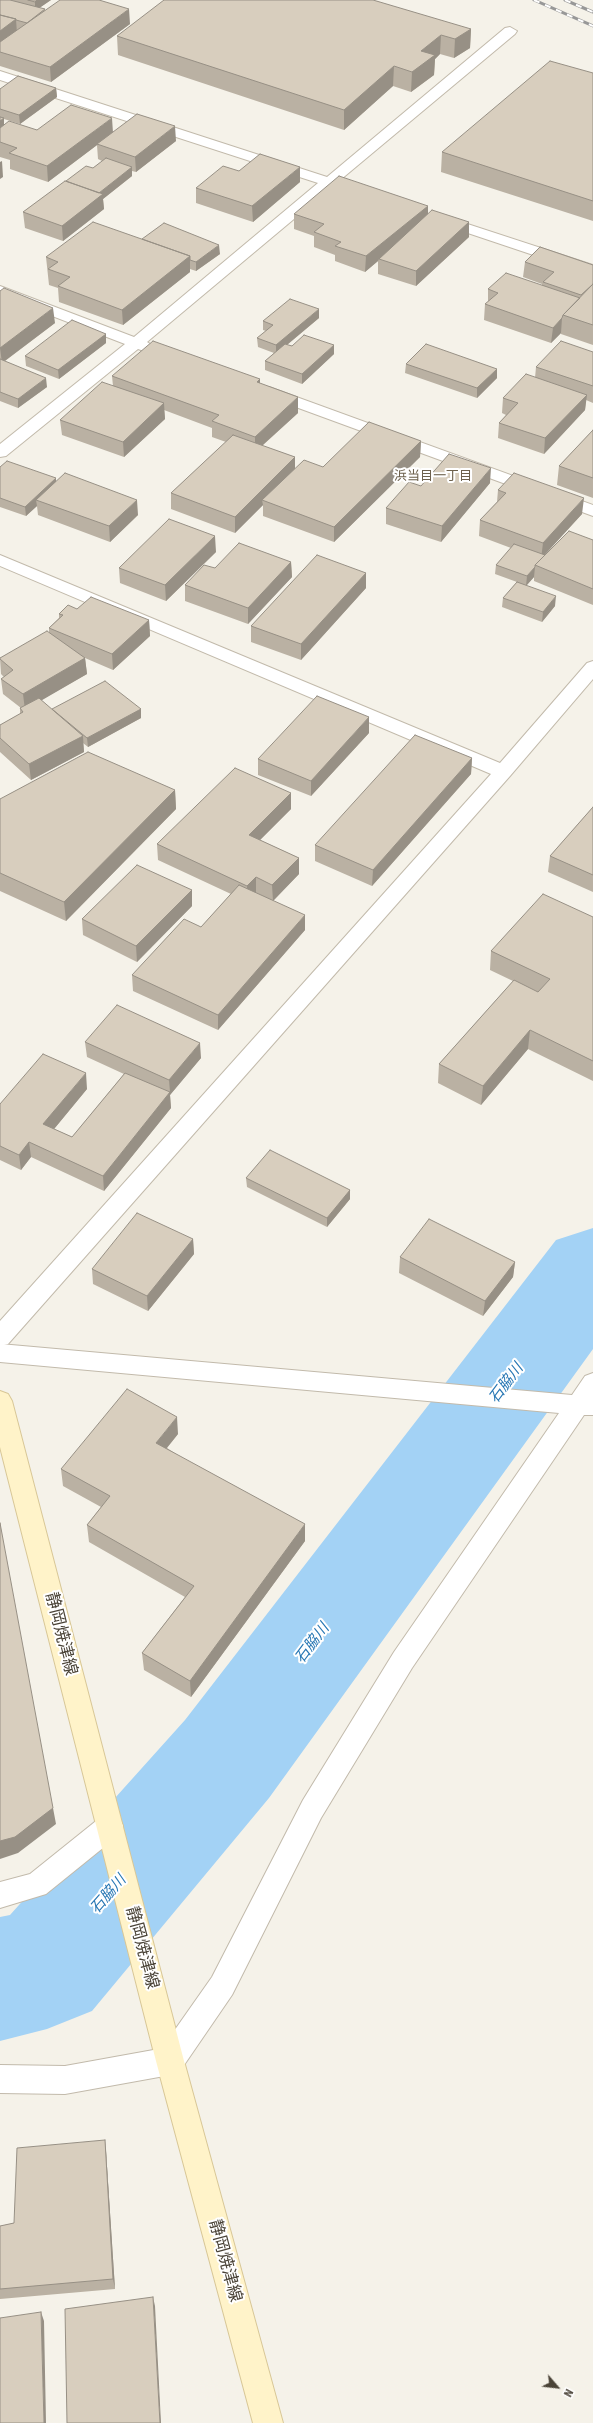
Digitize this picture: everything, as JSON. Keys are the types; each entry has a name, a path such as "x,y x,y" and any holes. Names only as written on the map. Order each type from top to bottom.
{"main road":[{"name":"静岡焼津線","path":"0,1401 170,2061 268,2423"}],"street":[{"path":"0,452 136,343 327,182 510,31"},
{"path":"0,75 349,189"},
{"path":"423,214 593,270"},
{"path":"0,291 159,351"},
{"path":"256,387 593,511"},
{"path":"0,560 502,772"},
{"path":"0,1337 502,772 593,667"},
{"path":"0,1352 585,1405"},
{"path":"0,2079 65,2080 170,2061 222,1986 312,1809 403,1660 585,1405 593,1383"},
{"path":"0,1895 37,1885 112,1836"}],"building":[{"path":"0,0 10,0 45,9 27,23 0,15"},
{"path":"60,0 99,0 129,9 50,67 0,52 0,42"},
{"path":"164,0 373,0 471,29 455,39 441,35 421,51 435,55 412,72 394,66 344,110 117,36"},
{"path":"0,15 16,19 0,31"},
{"path":"550,61 593,73 593,201 442,152"},
{"path":"18,76 56,88 19,115 0,109 0,89"},
{"path":"71,105 112,118 47,166 9,153 17,148 0,142 0,128 9,121 37,130"},
{"path":"137,114 175,126 135,157 97,144"},
{"path":"260,154 300,167 252,206 196,188 223,166 239,171"},
{"path":"106,158 132,167 99,193 66,181 86,166 93,168"},
{"path":"339,176 428,206 366,256 335,246 341,242 314,232 324,224 294,214"},
{"path":"65,181 103,194 62,226 23,212"},
{"path":"432,210 469,222 416,271 379,259"},
{"path":"93,222 190,256 122,310 58,286 70,277 48,269 58,262 46,257"},
{"path":"164,223 219,245 196,262 190,260 190,256 142,239"},
{"path":"540,247 593,265 593,284 581,295 543,282 554,272 525,262"},
{"path":"506,273 580,298 563,315 553,328 485,304 498,293 488,289"},
{"path":"593,284 593,325 563,315"},
{"path":"4,288 53,308 0,348 0,291"},
{"path":"290,299 319,309 276,345 257,338 273,325 263,321"},
{"path":"72,320 106,334 58,370 25,356"},
{"path":"304,335 334,345 302,374 265,361 285,344 292,346"},
{"path":"153,341 260,379 257,382 298,397 255,437 212,421 219,415 112,376"},
{"path":"561,341 593,352 593,386 536,367"},
{"path":"426,344 497,369 477,388 406,364"},
{"path":"0,359 46,378 18,399 0,392"},
{"path":"526,374 587,395 545,438 499,423 518,403 503,398"},
{"path":"102,382 164,403 123,442 60,420"},
{"path":"369,422 421,441 334,527 262,500 304,460 323,467"},
{"path":"593,430 593,478 559,466"},
{"path":"233,435 295,457 235,517 171,493"},
{"path":"449,454 491,468 442,526 386,508 409,482 421,486"},
{"path":"7,461 56,478 25,507 0,498 0,467"},
{"path":"65,473 137,500 109,526 36,500"},
{"path":"514,473 584,498 543,543 480,520 506,493 498,490"},
{"path":"169,519 215,536 165,585 119,568"},
{"path":"569,531 593,540 593,589 535,565"},
{"path":"239,543 291,562 248,608 185,585 204,565 215,568"},
{"path":"514,544 545,555 527,576 496,565"},
{"path":"317,555 366,573 301,644 251,626"},
{"path":"517,582 556,596 543,612 503,598"},
{"path":"91,597 149,620 112,654 49,628 63,615 59,614 68,605 77,609"},
{"path":"47,631 85,658 23,694 1,679 13,670 0,658"},
{"path":"105,681 141,709 87,738 52,709"},
{"path":"317,696 369,717 311,781 258,759"},
{"path":"39,698 83,736 29,764 0,738 0,725 23,712 20,708"},
{"path":"415,735 472,758 373,870 315,845"},
{"path":"88,752 175,790 64,902 0,873 0,799"},
{"path":"235,768 291,793 249,835 299,858 272,885 256,877 247,886 157,844"},
{"path":"593,807 593,875 550,856"},
{"path":"137,865 192,890 136,946 82,919"},
{"path":"239,885 305,915 218,1015 132,975 184,919 201,927"},
{"path":"543,894 593,917 593,1061 530,1030 483,1086 439,1064 514,980 538,992 550,979 491,951"},
{"path":"117,1005 200,1043 169,1080 85,1042"},
{"path":"43,1054 86,1073 43,1124 72,1137 125,1073 170,1092 103,1176 29,1142 19,1155 0,1146 0,1104"},
{"path":"270,1150 350,1190 327,1218 246,1178"},
{"path":"137,1213 193,1239 147,1296 92,1269"},
{"path":"429,1219 515,1262 485,1301 400,1257"},
{"path":"127,1389 177,1417 156,1443 305,1524 190,1681 142,1653 194,1586 87,1525 110,1496 61,1469"},
{"path":"0,1523 53,1808 15,1837 0,1841"},
{"path":"105,2140 113,2279 0,2289 0,2226 14,2223 17,2148"},
{"path":"153,2297 160,2423 67,2423 65,2309"},
{"path":"41,2312 44,2423 0,2423 0,2318"}],"waterway":[{"name":"石脇川","path":"0,1979 47,1967 227,1759 593,1269"}],"railway":[{"path":"534,0 593,26"},
{"path":"565,0 593,12"}],"district":[{"name":"浜当目一丁目","path":"433,477"}]}
